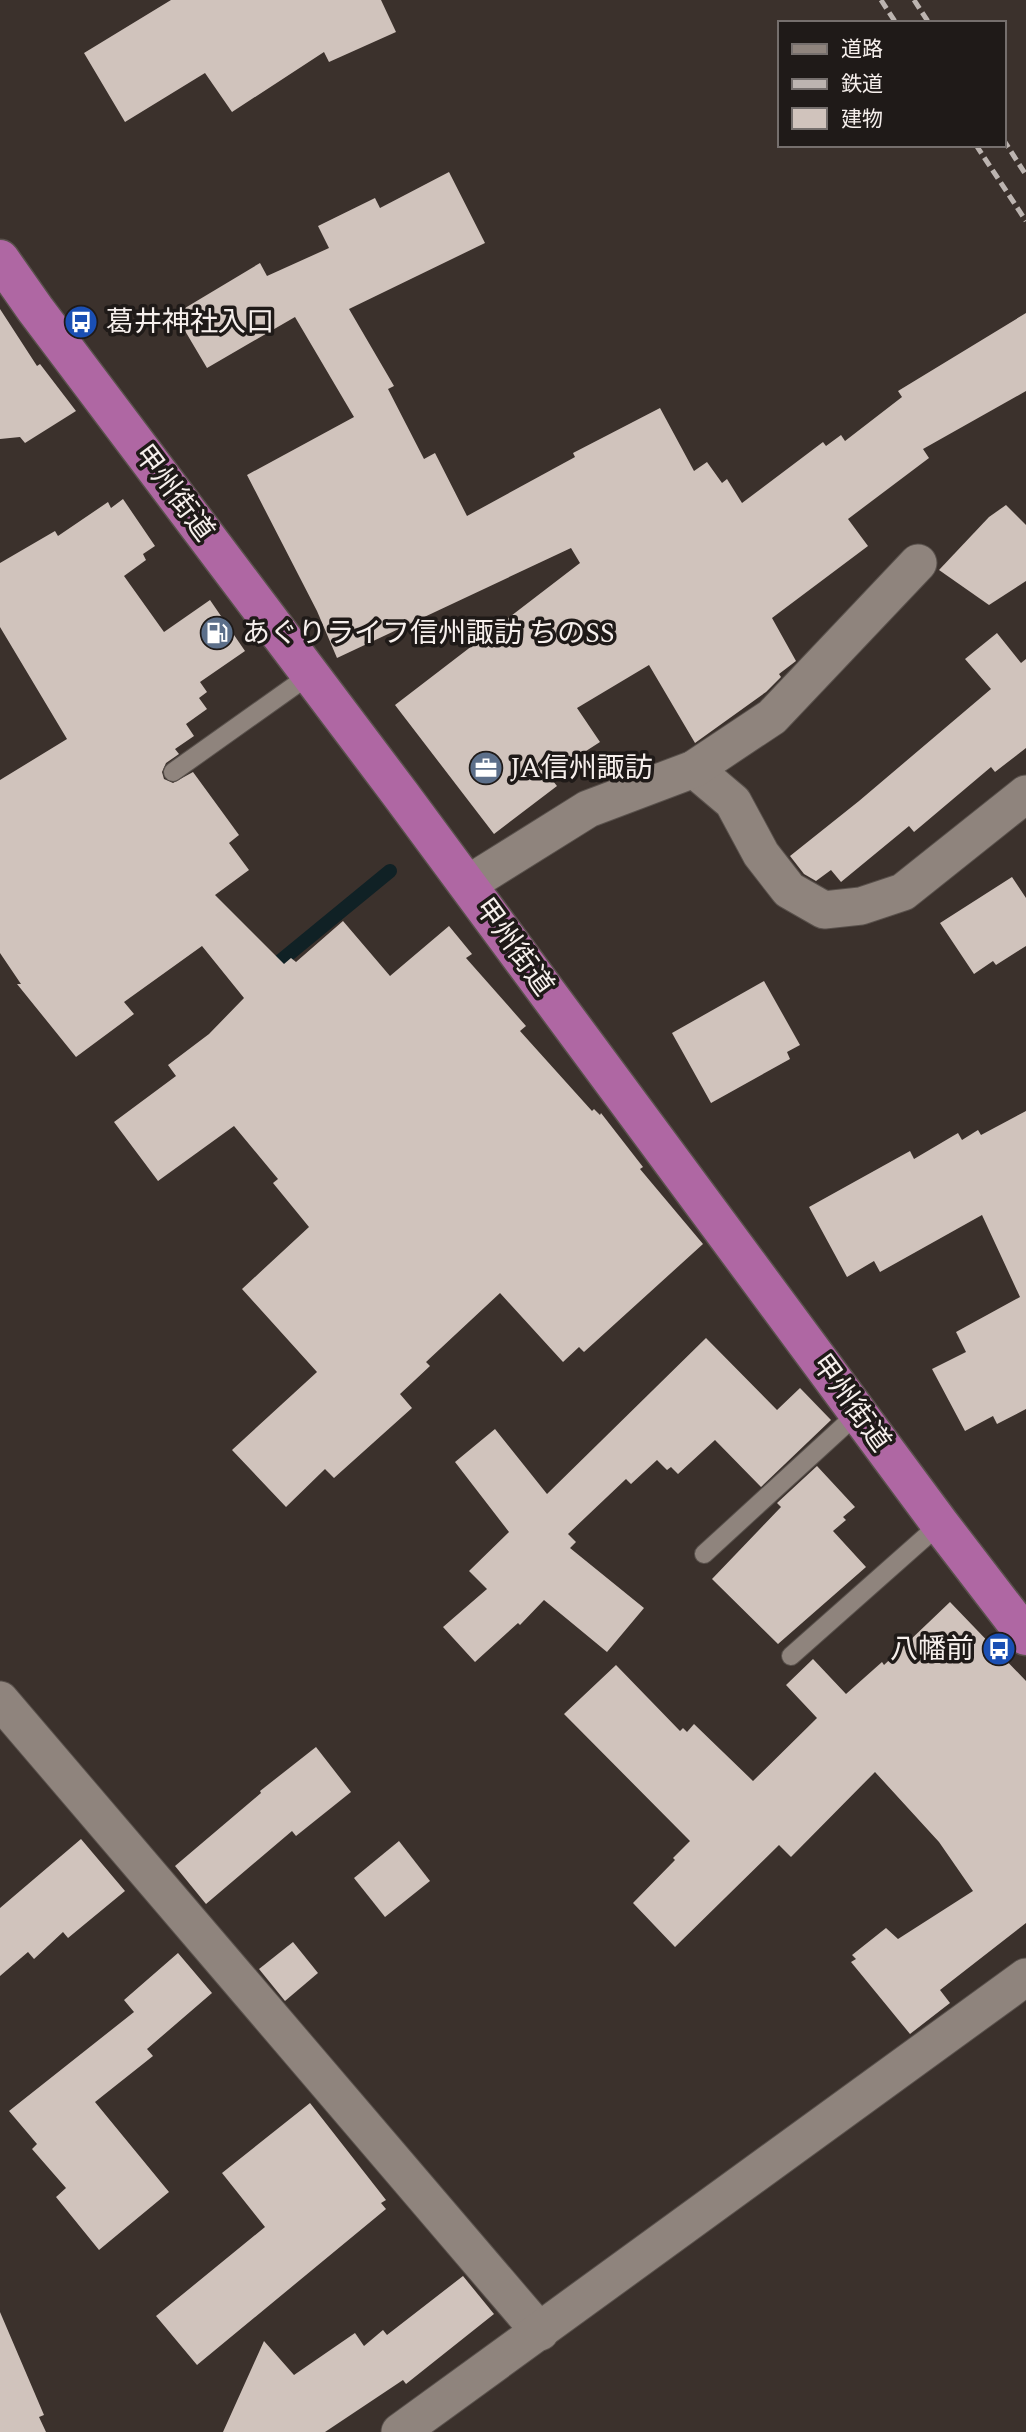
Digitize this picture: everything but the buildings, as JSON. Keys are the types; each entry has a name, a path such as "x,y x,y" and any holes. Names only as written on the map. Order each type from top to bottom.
{"highway":[{"name":"甲州街道","path":"0,259 1026,1636"}],"street":[{"path":"468,884 588,809 694,769 772,717 918,564"},
{"path":"694,769 733,803 761,854 789,890 824,911 862,906 903,892 1026,794"},
{"path":"0,1700 540,2332"},
{"path":"400,2432 1026,1977"}],"lane":[{"path":"173,772 311,674"},
{"path":"704,1554 858,1413"},
{"path":"791,1656 940,1524"}],"waterway":[{"path":"267,972 390,871"}],"railway":[{"path":"881,0 895,21"},
{"path":"914,0 928,21"},
{"path":"1005,142 1026,175"},
{"path":"977,147 1026,221"}],"place":[{"name":"葛井神社入口","path":"81,322"},
{"name":"あぐりライフ信州諏訪 ちのSS","path":"217,633"},
{"name":"JA信州諏訪","path":"486,768"},
{"name":"八幡前","path":"999,1649"}]}
